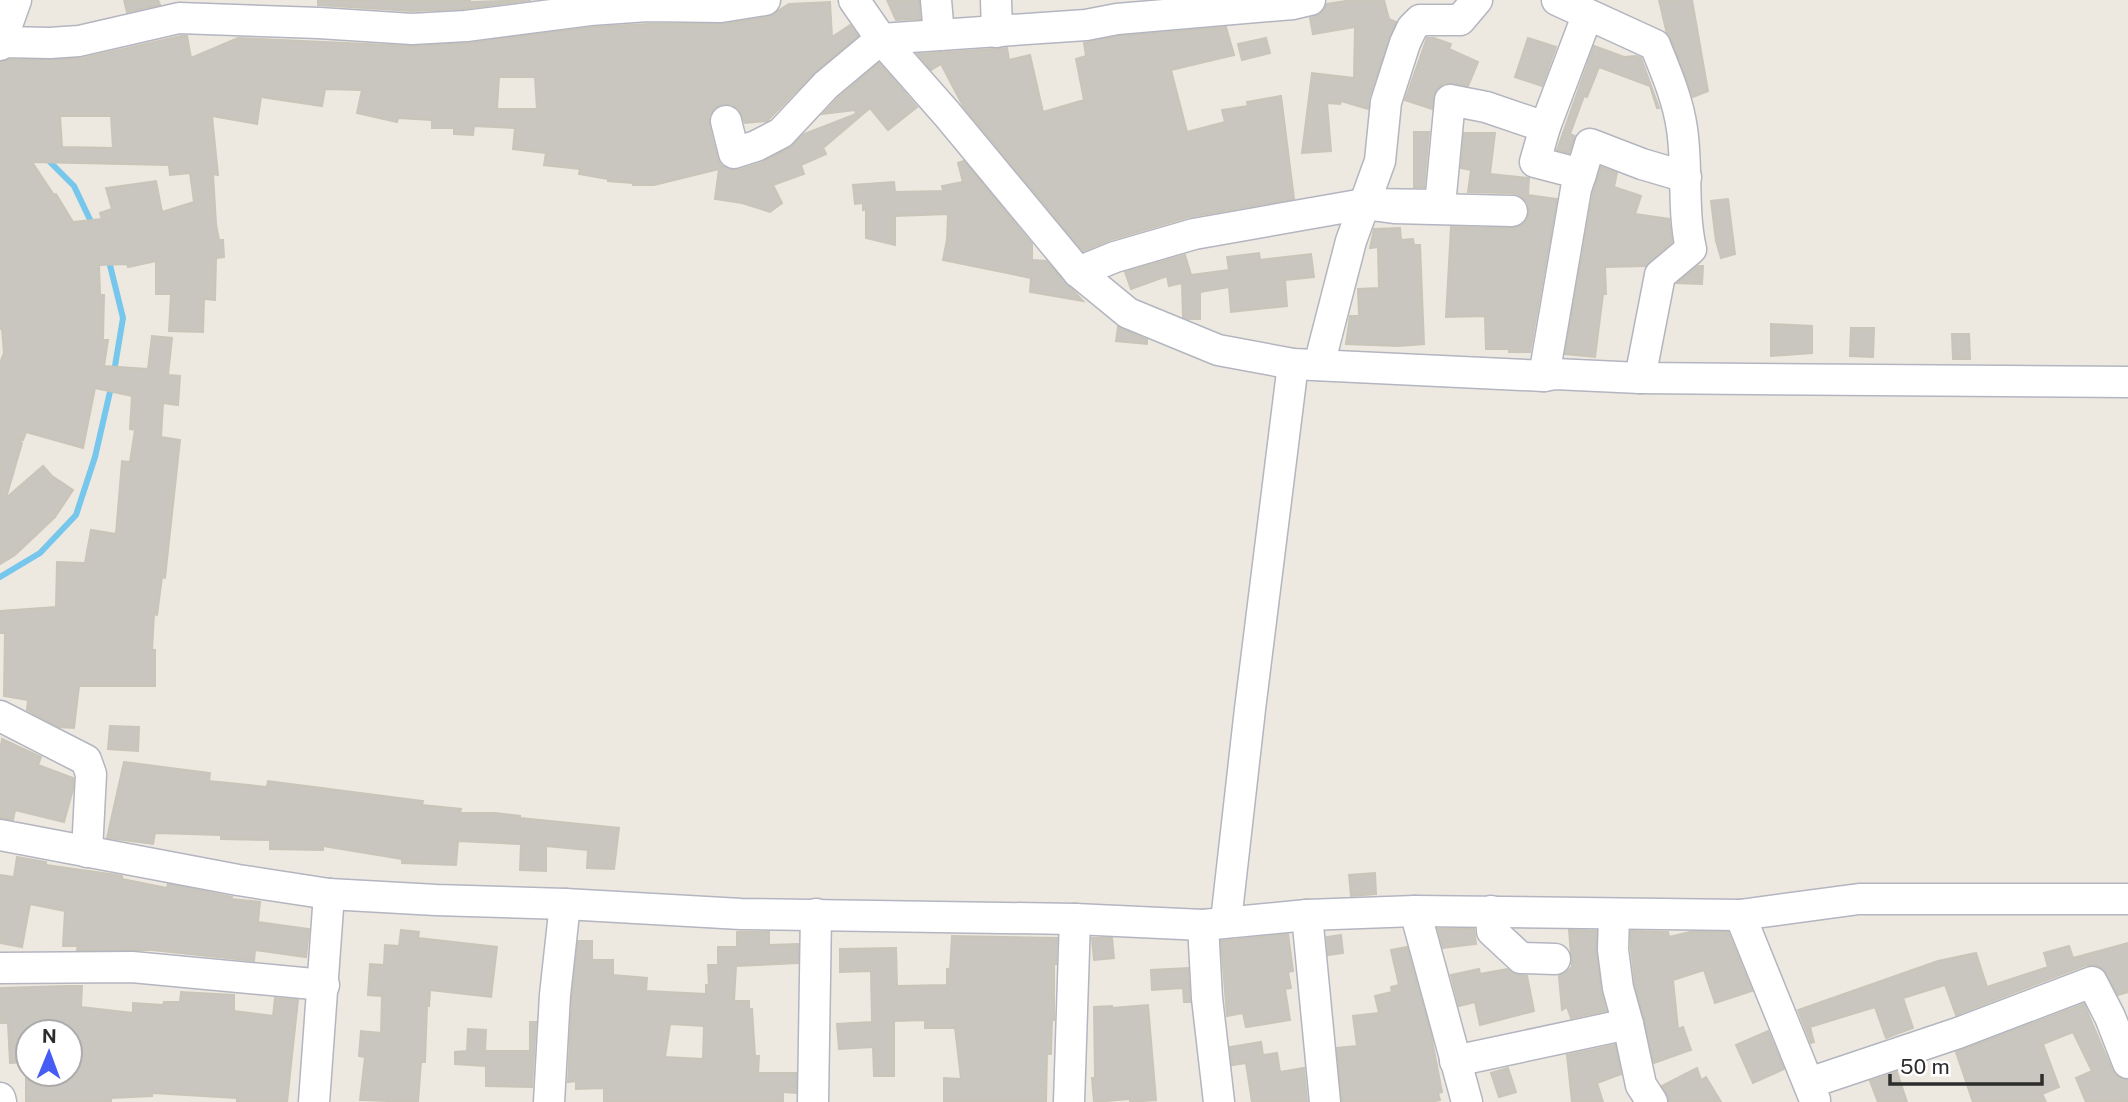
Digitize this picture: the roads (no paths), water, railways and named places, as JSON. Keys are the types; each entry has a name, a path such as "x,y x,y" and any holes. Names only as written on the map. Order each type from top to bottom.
{"street":[{"path":"16,0 1,43 79,41 175,9 412,29 466,26 528,8 721,7 765,0"},
{"path":"855,0 881,39 1078,272 1128,313 1218,350 1306,365 1544,376 1555,374 1640,378 2128,382"},
{"path":"936,0 939,35"},
{"path":"996,0 997,32"},
{"path":"726,121 734,153 756,146 781,133 826,86 881,39 997,32 1085,12 1117,19 1197,6 1293,4 1310,0"},
{"path":"1219,1102 1207,998 1215,923 1306,365 1380,161 1386,102 1412,28 1420,20 1460,20 1477,0"},
{"path":"1557,0 1655,45 1667,74 1682,127 1686,229 1690,249 1660,275 1640,378"},
{"path":"1581,173 1535,162 1545,127 1587,16"},
{"path":"1078,272 1115,257 1194,234 1364,204 1440,205 1450,100 1486,107 1545,127"},
{"path":"1544,376 1576,189 1590,144 1686,177"},
{"path":"1364,204 1394,208 1512,211"},
{"path":"0,716 86,760 91,775 87,852"},
{"path":"0,835 238,880 329,894 741,914 1215,923 1307,915 1415,911 1740,915 1859,899 2128,899"},
{"path":"314,1102 329,894"},
{"path":"549,1102 555,995 565,904"},
{"path":"1415,911 1468,1102"},
{"path":"1491,911 1492,931 1521,958 1555,959"},
{"path":"813,1102 816,914"},
{"path":"1307,915 1325,1102"},
{"path":"1614,915 1613,950 1618,988 1641,1085 1652,1102"},
{"path":"1740,915 1812,1093 2092,982 2110,1017 2128,1063"},
{"path":"1069,1102 1075,919"},
{"path":"0,968 132,967 324,985"},
{"path":"1455,1061 1628,1024"}],"waterway":[{"path":"45,157 74,186 94,228"},
{"path":"108,257 123,318 114,372"},
{"path":"0,577 40,553 76,515 95,457 112,383"}]}
